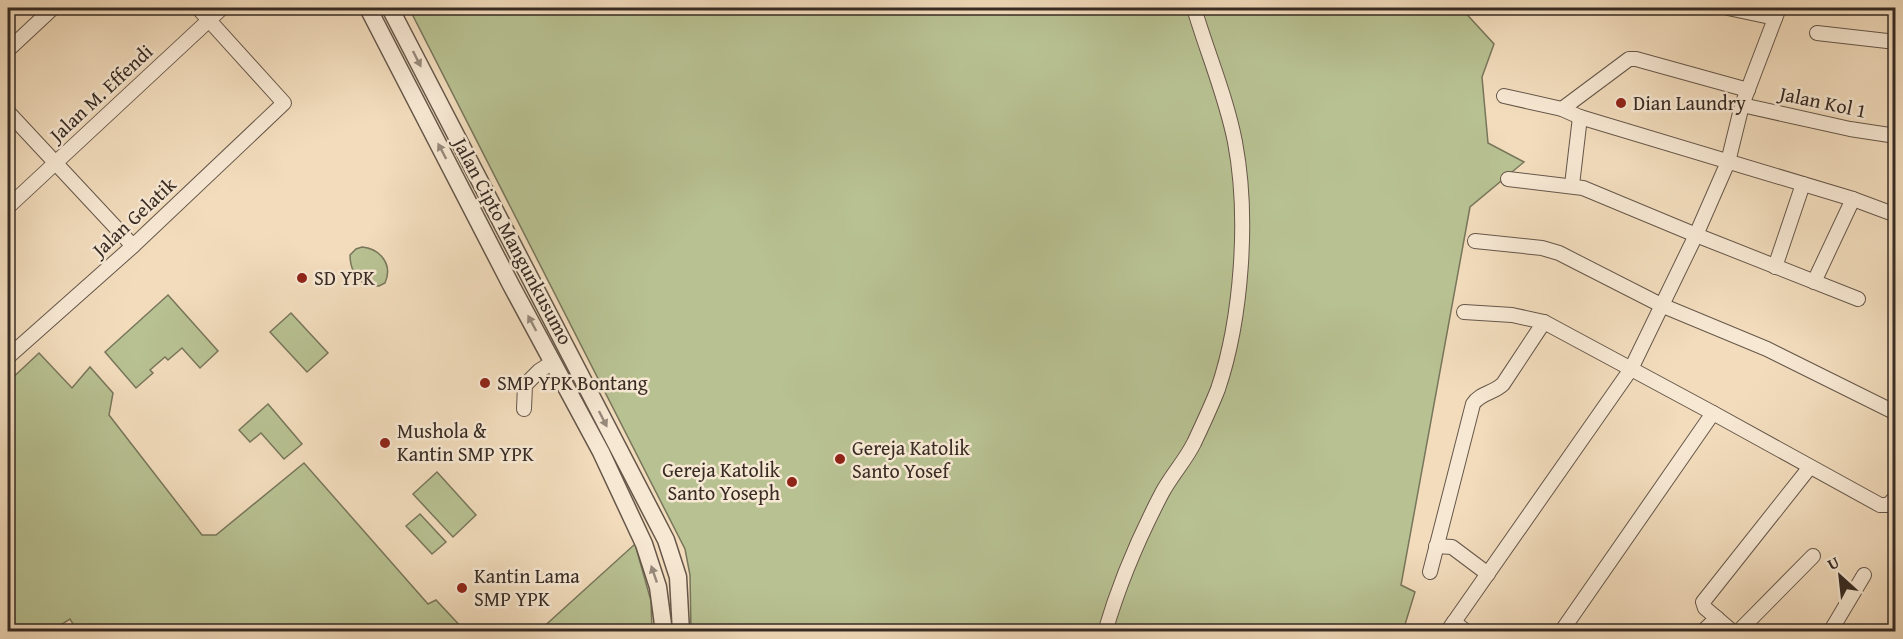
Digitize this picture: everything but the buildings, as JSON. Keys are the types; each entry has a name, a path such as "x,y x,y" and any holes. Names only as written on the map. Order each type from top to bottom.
{"street":[{"path":"8,50 53,8"},
{"path":"198,8 209,20"},
{"name":"Jalan M. Effendi","path":"8,207 222,8"},
{"name":"Jalan Cipto Mangunkusumo","path":"368,8 601,452 644,544 658,587 664,632"},
{"name":"Jalan Cipto Mangunkusumo","path":"390,8 666,540 678,577 681,632"},
{"path":"1105,632 1116,594 1142,535 1162,493 1193,445 1218,390 1233,330 1242,243 1241,196 1235,142 1221,89 1194,8"},
{"path":"1467,632 1450,627 1631,369 1728,162 1742,105 1777,13 1728,8"},
{"name":"Jalan Gelatik","path":"8,357 133,246 284,103 209,20"},
{"path":"1817,33 1896,42"},
{"path":"1562,109 1629,59 1636,58 1748,90"},
{"path":"416,101 433,91"},
{"path":"1504,96 1562,109 1580,117 1853,199 1896,215"},
{"name":"Jalan Kol 1","path":"1742,105 1850,129 1896,136"},
{"path":"8,112 133,246"},
{"path":"1572,185 1580,117"},
{"path":"1508,179 1572,185 1593,192 1858,299"},
{"path":"1775,267 1803,184"},
{"path":"1814,282 1853,199"},
{"path":"1475,241 1542,248 1559,253 1661,305 1767,349 1896,413"},
{"path":"1464,312 1512,315 1544,322 1880,505 1888,505 1896,497"},
{"path":"1430,573 1473,404 1479,397 1496,390 1503,384 1544,322"},
{"path":"524,409 525,385 539,371 553,362"},
{"path":"1562,632 1713,413"},
{"path":"1733,632 1705,608 1703,602 1810,466"},
{"path":"1436,546 1455,549 1488,574"},
{"path":"1738,632 1813,556"},
{"path":"1830,632 1864,575"},
{"path":"1702,632 1717,618"}],"green space":[{"path":"409,8 1461,8 1494,44 1482,77 1488,143 1524,162 1470,207 1401,585 1415,592 1403,631 691,631 690,575 685,549"},
{"path":"362,247 375,251 384,259 387,270 385,283 379,286 366,285 356,276 350,255"},
{"path":"168,295 218,351 200,368 182,348 168,360 165,357 150,370 153,373 136,388 105,352"},
{"path":"291,313 328,353 307,372 270,332"},
{"path":"39,353 72,388 90,367 113,393 109,415 202,535 216,535 304,463 428,604 436,600 465,631 78,632 70,619 51,631 8,631 8,382"},
{"path":"268,404 302,444 284,459 261,433 250,442 239,430"},
{"path":"437,472 476,515 453,537 413,494"},
{"path":"420,514 446,542 432,554 406,526"},
{"path":"635,544 651,601 652,631 539,631"}],"place":[{"name":"Dian Laundry","path":"1621,103"},
{"name":"SD YPK","path":"302,278"},
{"name":"SMP YPK Bontang","path":"485,383"},
{"name":"Mushola & Kantin SMP YPK","path":"385,443"},
{"name":"Gereja Katolik Santo Yosef","path":"840,459"},
{"name":"Gereja Katolik Santo Yoseph","path":"792,482"},
{"name":"Kantin Lama SMP YPK","path":"462,588"}]}
